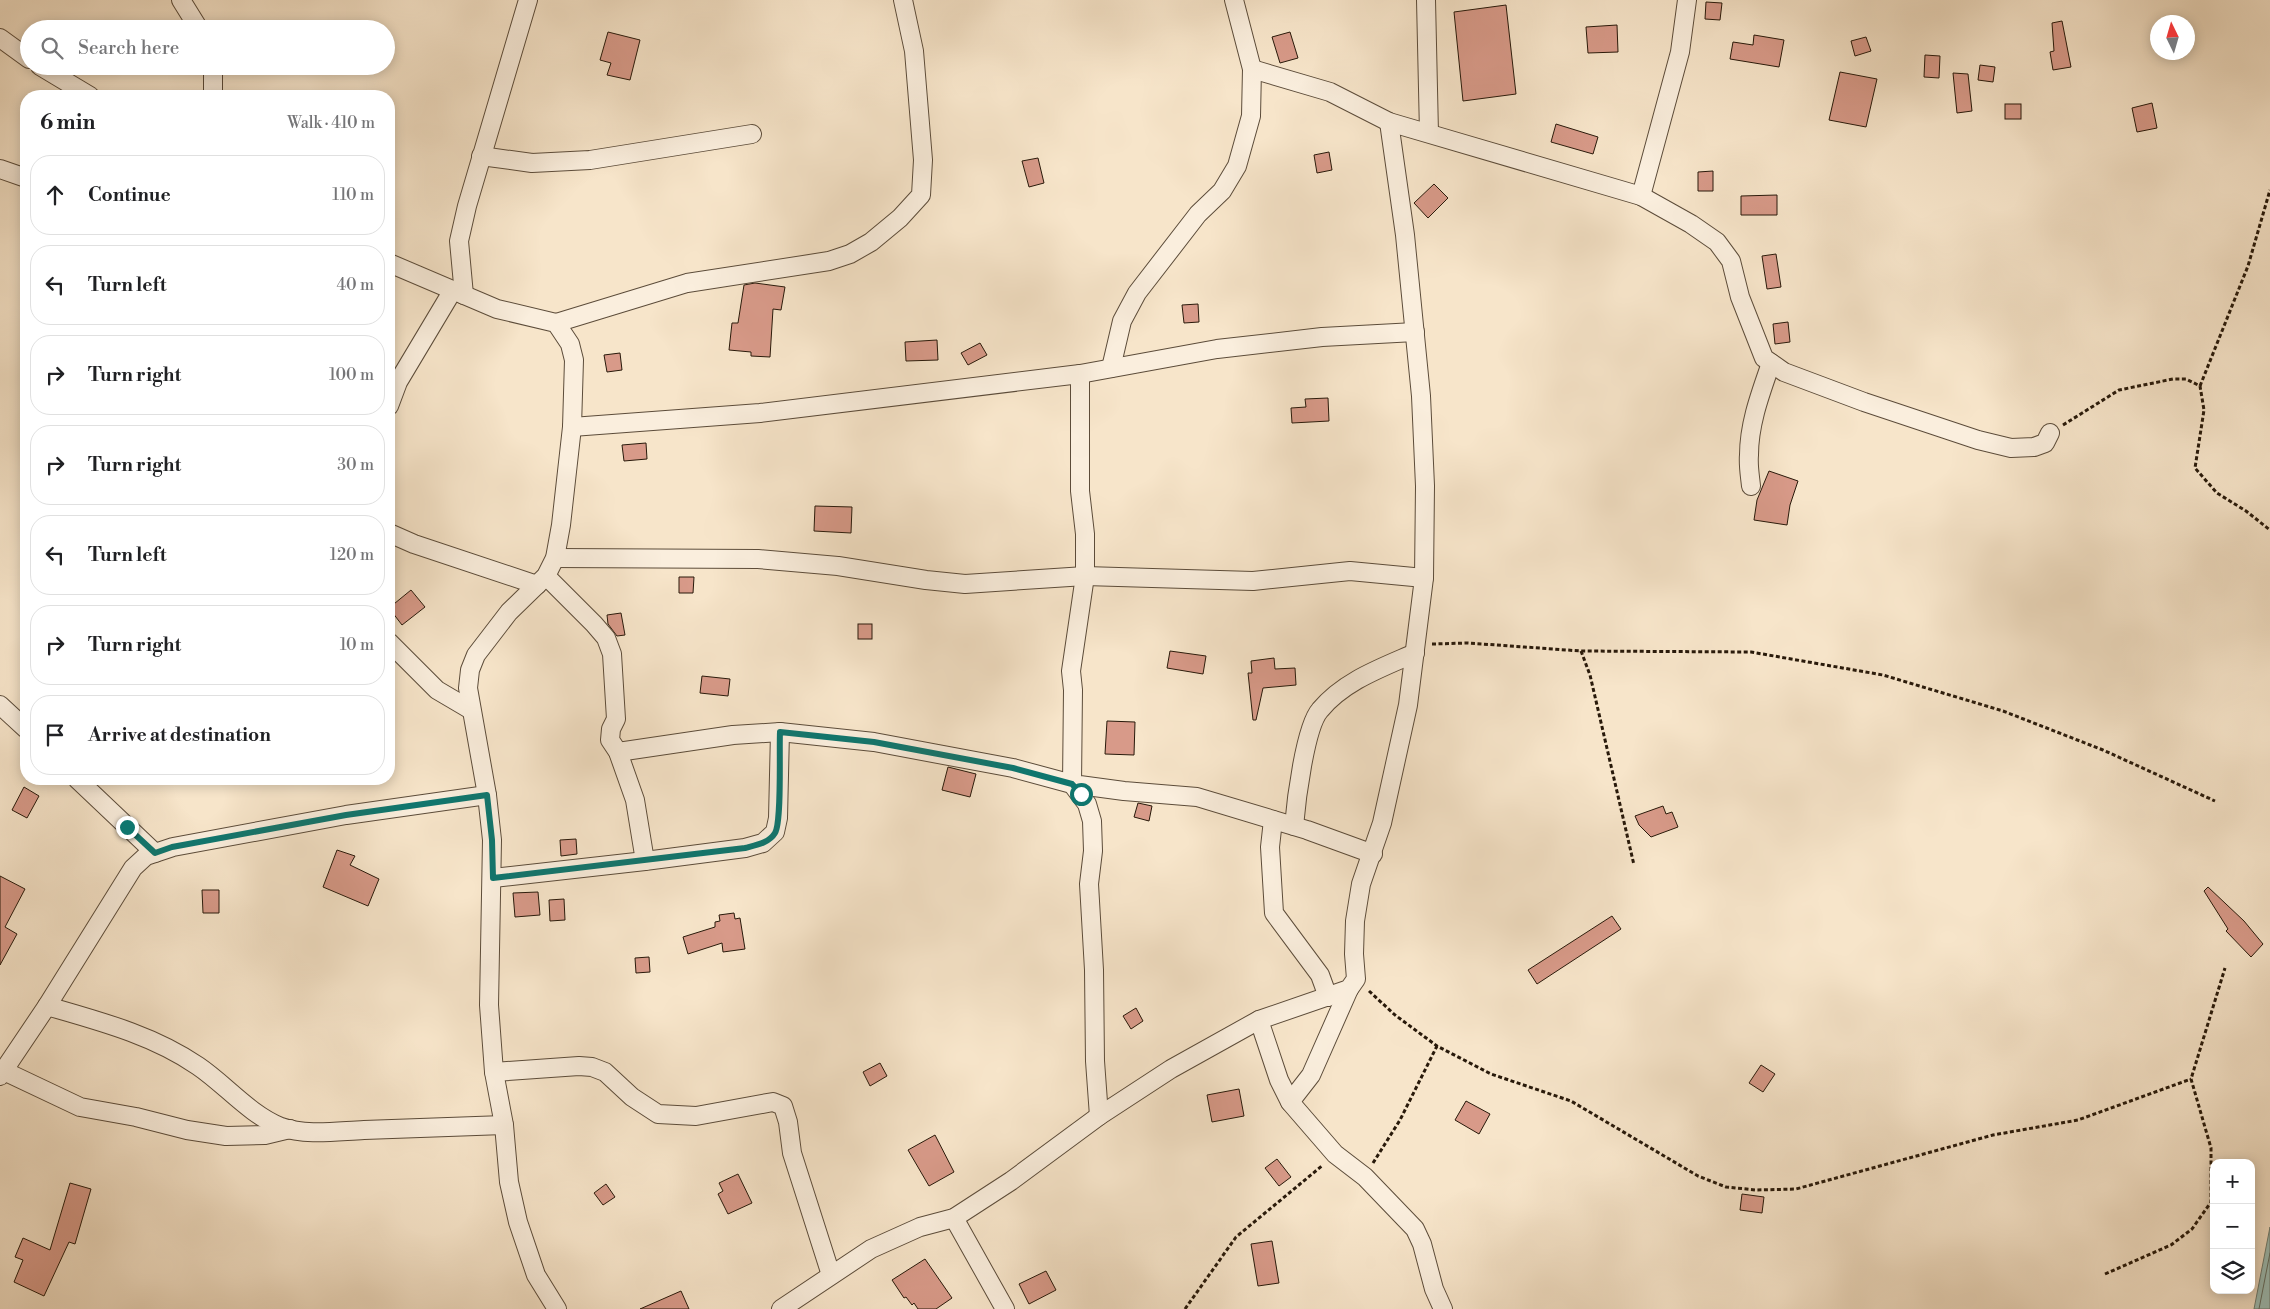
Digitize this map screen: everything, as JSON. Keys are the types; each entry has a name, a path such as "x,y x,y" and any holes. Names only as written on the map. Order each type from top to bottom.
{"street":[{"path":"181,0 193,20"},
{"path":"395,390 398,382 458,292 459,241 481,156 528,0"},
{"path":"395,265 496,309 556,323 687,283 829,261 850,254 871,242 900,218 920,195 923,160 914,51 903,0"},
{"path":"1111,368 1122,321 1137,293 1198,214 1222,191 1238,166 1251,116 1252,69 1234,0"},
{"path":"1426,0 1429,132"},
{"path":"1641,196 1680,52 1687,0"},
{"path":"0,38 20,52"},
{"path":"1252,69 1330,92 1389,122 1429,132 1641,196 1691,224 1717,242 1731,261 1740,297 1764,358 1784,372 1818,386 1978,440 2011,448 2034,447 2045,443 2050,433"},
{"path":"55,75 80,90"},
{"path":"213,75 213,90"},
{"path":"1290,1102 1310,1075 1352,984 1355,921 1361,884 1373,854 1396,767 1416,649 1424,578 1425,486 1416,332 1406,235 1389,122"},
{"path":"481,156 532,164 590,160 752,134"},
{"path":"0,169 20,176"},
{"path":"556,323 570,344 574,360 572,427 561,526 555,558 541,580 509,612 476,655 470,670 468,688 487,795 492,840 493,878 488,968 494,1072 504,1125 509,1182 518,1222 536,1276 557,1309"},
{"path":"572,427 760,413 1080,374 1217,349 1322,337 1416,332"},
{"path":"1751,486 1748,454 1752,428 1758,400 1771,363"},
{"path":"1080,374 1080,491 1086,534 1085,576 1071,671 1073,690 1072,784 1087,804 1092,821 1093,850 1089,884 1094,970 1095,1061 1099,1116"},
{"path":"395,536 414,544 541,580 594,624 606,638 612,654 616,719 610,735 612,746 618,752 635,800 645,861"},
{"path":"555,558 758,559 838,566 926,580 965,584 1085,576 1253,581 1350,571 1424,578"},
{"path":"395,648 437,690 471,710"},
{"path":"1294,826 1305,750 1318,711 1340,690 1416,649"},
{"path":"0,705 20,724"},
{"path":"618,752 733,735 780,732 874,742 1013,768 1072,784 1124,791 1196,797 1294,826 1373,854"},
{"path":"493,878 645,861 745,848 763,843 775,832 778,818 780,732"},
{"path":"83,785 155,853"},
{"path":"290,1129 265,1134 226,1136 188,1130 136,1117 80,1107 2,1074 47,1006 132,868 146,856 172,847 346,815 487,795"},
{"path":"1273,820 1270,847 1274,912 1320,975 1328,998"},
{"path":"781,1309 871,1249 920,1227 954,1218 1011,1181 1099,1116 1171,1069 1259,1020 1328,998 1352,984"},
{"path":"47,1006 116,1026 173,1052 198,1066 262,1117 282,1127 301,1131 332,1131 504,1125"},
{"path":"1259,1020 1279,1080 1290,1102 1334,1154 1365,1177 1416,1229 1434,1289 1444,1309"},
{"path":"494,1072 578,1066 592,1067 605,1072 632,1096 658,1114 696,1116 773,1102 783,1106 788,1122 792,1153 831,1275"},
{"path":"954,1218 1005,1309"}],"path":[{"path":"2270,190 2248,266 2200,386 2204,410 2195,468 2217,493 2246,511 2270,530"},
{"path":"2050,433 2120,390 2180,379 2186,379 2200,386"},
{"path":"1416,649 1468,643 1581,650 1751,652 1883,675 2030,722 2104,750 2215,801"},
{"path":"1581,650 1590,675 1634,865"},
{"path":"2105,1274 2171,1245 2192,1229 2211,1202 2211,1148 2192,1079 2225,968"},
{"path":"1352,984 1396,1014 1437,1046 1491,1074 1572,1101 1698,1176 1726,1187 1756,1190 1796,1190 1993,1135 2078,1120 2192,1079"},
{"path":"1365,1177 1400,1120 1437,1046"},
{"path":"1185,1309 1236,1237 1334,1154"}],"water":[{"path":"2270,1227 2270,1309 2254,1309"}],"building":[{"path":"1706,2 1722,3 1720,20 1705,19"},
{"path":"1506,5 1516,94 1463,101 1454,12"},
{"path":"2062,21 2071,67 2053,70 2050,52 2054,51 2052,23"},
{"path":"1617,25 1618,52 1588,53 1586,27"},
{"path":"608,32 640,40 630,80 607,75 611,63 600,60"},
{"path":"1290,32 1298,58 1280,63 1272,37"},
{"path":"1754,35 1784,40 1779,67 1730,59 1733,42 1753,45"},
{"path":"1866,37 1871,51 1855,56 1851,41"},
{"path":"1925,55 1940,56 1939,78 1924,77"},
{"path":"1980,65 1995,67 1993,82 1978,80"},
{"path":"1840,72 1877,79 1866,127 1829,120"},
{"path":"1953,73 1968,74 1972,111 1957,113"},
{"path":"2152,103 2157,128 2137,132 2132,108"},
{"path":"2005,104 2021,104 2021,119 2005,119"},
{"path":"1556,124 1598,137 1593,154 1551,142"},
{"path":"1329,152 1332,170 1317,173 1314,155"},
{"path":"1038,158 1044,183 1029,187 1022,161"},
{"path":"1713,171 1713,191 1698,191 1698,172"},
{"path":"1434,184 1448,198 1428,218 1414,203"},
{"path":"1777,195 1777,215 1741,215 1741,196"},
{"path":"1776,254 1781,287 1767,289 1762,256"},
{"path":"755,283 785,287 781,310 773,309 770,357 751,356 751,352 729,350 732,323 738,323 744,285"},
{"path":"1198,304 1199,322 1184,323 1182,305"},
{"path":"1788,322 1790,342 1775,344 1773,324"},
{"path":"937,340 938,360 906,361 905,342"},
{"path":"980,343 987,355 968,365 961,353"},
{"path":"620,353 622,370 607,372 604,355"},
{"path":"1328,398 1329,421 1292,423 1291,408 1306,407 1305,399"},
{"path":"646,443 647,459 624,461 622,445"},
{"path":"1769,471 1798,481 1790,505 1787,525 1754,520 1757,500"},
{"path":"815,506 852,507 851,533 814,531"},
{"path":"679,577 694,577 693,593 679,593"},
{"path":"411,590 425,607 402,625 395,616 395,603"},
{"path":"621,613 625,635 617,636 608,624 607,615"},
{"path":"858,624 872,624 872,639 858,639"},
{"path":"1170,651 1206,656 1203,674 1167,668"},
{"path":"1274,658 1275,669 1295,668 1296,685 1263,688 1256,720 1253,720 1248,673 1252,673 1251,661"},
{"path":"702,676 730,679 728,696 700,693"},
{"path":"1107,721 1135,722 1134,755 1105,754"},
{"path":"948,767 976,774 970,797 942,790"},
{"path":"24,787 39,796 27,818 12,810"},
{"path":"1138,803 1152,806 1149,821 1134,817"},
{"path":"1663,806 1666,814 1672,812 1678,827 1651,837 1639,825 1635,816"},
{"path":"576,839 577,854 561,856 560,840"},
{"path":"337,850 355,856 350,865 379,879 368,906 323,887"},
{"path":"0,876 25,889 5,927 17,934 0,965"},
{"path":"2208,887 2244,921 2263,944 2251,957 2226,931 2228,929 2204,891"},
{"path":"202,890 219,890 219,913 203,913"},
{"path":"538,892 540,915 515,917 513,893"},
{"path":"564,899 565,920 550,921 549,900"},
{"path":"734,913 735,919 740,918 745,949 723,952 722,943 688,954 683,937 715,927 715,922 720,921 719,915"},
{"path":"1612,916 1621,929 1537,984 1528,970"},
{"path":"649,957 650,972 636,973 635,958"},
{"path":"1136,1008 1143,1021 1131,1029 1123,1016"},
{"path":"880,1063 887,1076 870,1086 863,1072"},
{"path":"1761,1065 1775,1074 1763,1092 1749,1083"},
{"path":"1239,1089 1244,1116 1212,1122 1207,1095"},
{"path":"1466,1101 1490,1114 1479,1134 1455,1120"},
{"path":"935,1135 954,1172 929,1186 908,1150"},
{"path":"1277,1159 1291,1177 1279,1186 1265,1168"},
{"path":"738,1174 752,1203 728,1214 718,1194 723,1191 719,1183"},
{"path":"70,1183 91,1189 75,1244 69,1242 44,1296 14,1282 23,1260 15,1257 23,1238 50,1250"},
{"path":"606,1184 615,1197 603,1205 594,1193"},
{"path":"1742,1194 1764,1197 1762,1213 1740,1210"},
{"path":"1272,1241 1279,1283 1258,1286 1251,1244"},
{"path":"925,1259 952,1298 936,1309 918,1309 914,1303 912,1305 906,1297 904,1298 892,1280"},
{"path":"1046,1271 1056,1290 1029,1304 1019,1284"},
{"path":"681,1291 689,1309 640,1309"}],"route":[{"path":"127,827 155,853 172,847 346,815 487,795 492,840 493,878 745,848 763,843 775,832 778,818 780,732 823,735 874,742 1013,768 1072,784 1081,794"}]}
